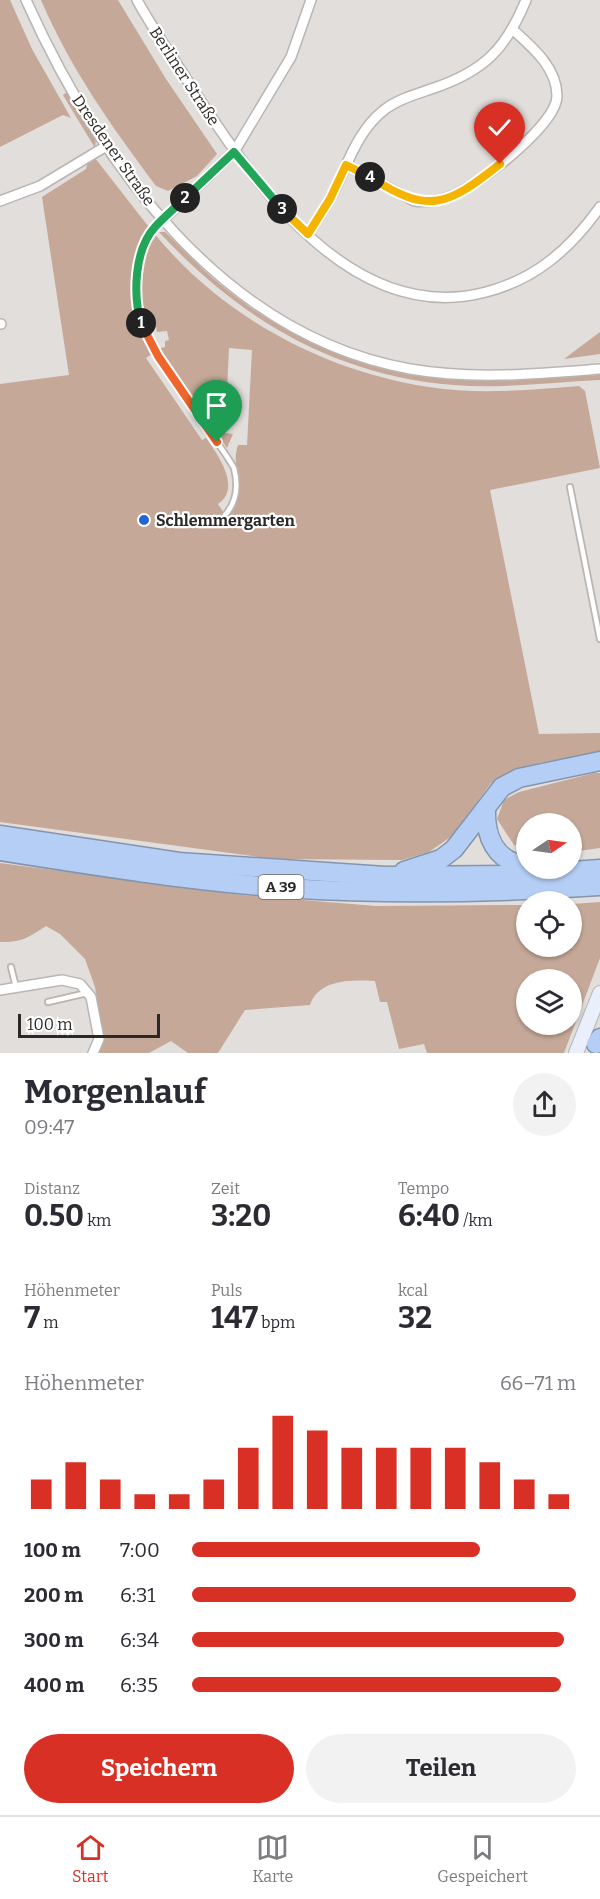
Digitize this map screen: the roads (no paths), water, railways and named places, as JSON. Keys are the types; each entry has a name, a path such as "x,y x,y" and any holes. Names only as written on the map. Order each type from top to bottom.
{"highway":[{"path":"385,876 441,859 454,849 502,787 519,778 600,761"},
{"path":"486,808 486,827 491,843 500,854 516,862"},
{"name":"A 39","path":"0,835 179,862 207,862 385,876 592,870"},
{"name":"A 39","path":"0,851 142,873 295,888 423,894 600,886"}],"street":[{"name":"Dresdener Straße","path":"26,0 69,85 108,145 164,219 210,268 255,304 309,336 344,351 408,369 448,374 523,375 600,369"},
{"name":"Berliner Straße","path":"137,0 234,152 285,213 348,266 379,284 402,292 435,298 473,296 507,286 537,271 562,253 600,207"},
{"path":"164,219 234,152 291,57 311,0"},
{"path":"308,234 330,199 369,124 385,109 408,97 459,80 479,69 512,29 526,0"},
{"path":"346,165 414,201 426,203 456,195 500,164 546,122 555,108 557,97 548,68 536,50 512,29"},
{"path":"0,201 40,186 108,145"},
{"path":"0,990 68,980 80,984 88,992 99,1039 93,1053"},
{"path":"576,1053 600,993"}],"lane":[{"path":"164,219 150,235 140,263 136,285 138,311 144,333 158,356 234,468 236,491 231,507 225,515"},
{"path":"570,487 600,639"},
{"path":"12,967 16,987"},
{"path":"48,1002 88,992"}],"place":[{"name":"Schlemmergarten","path":"144,520"}]}
